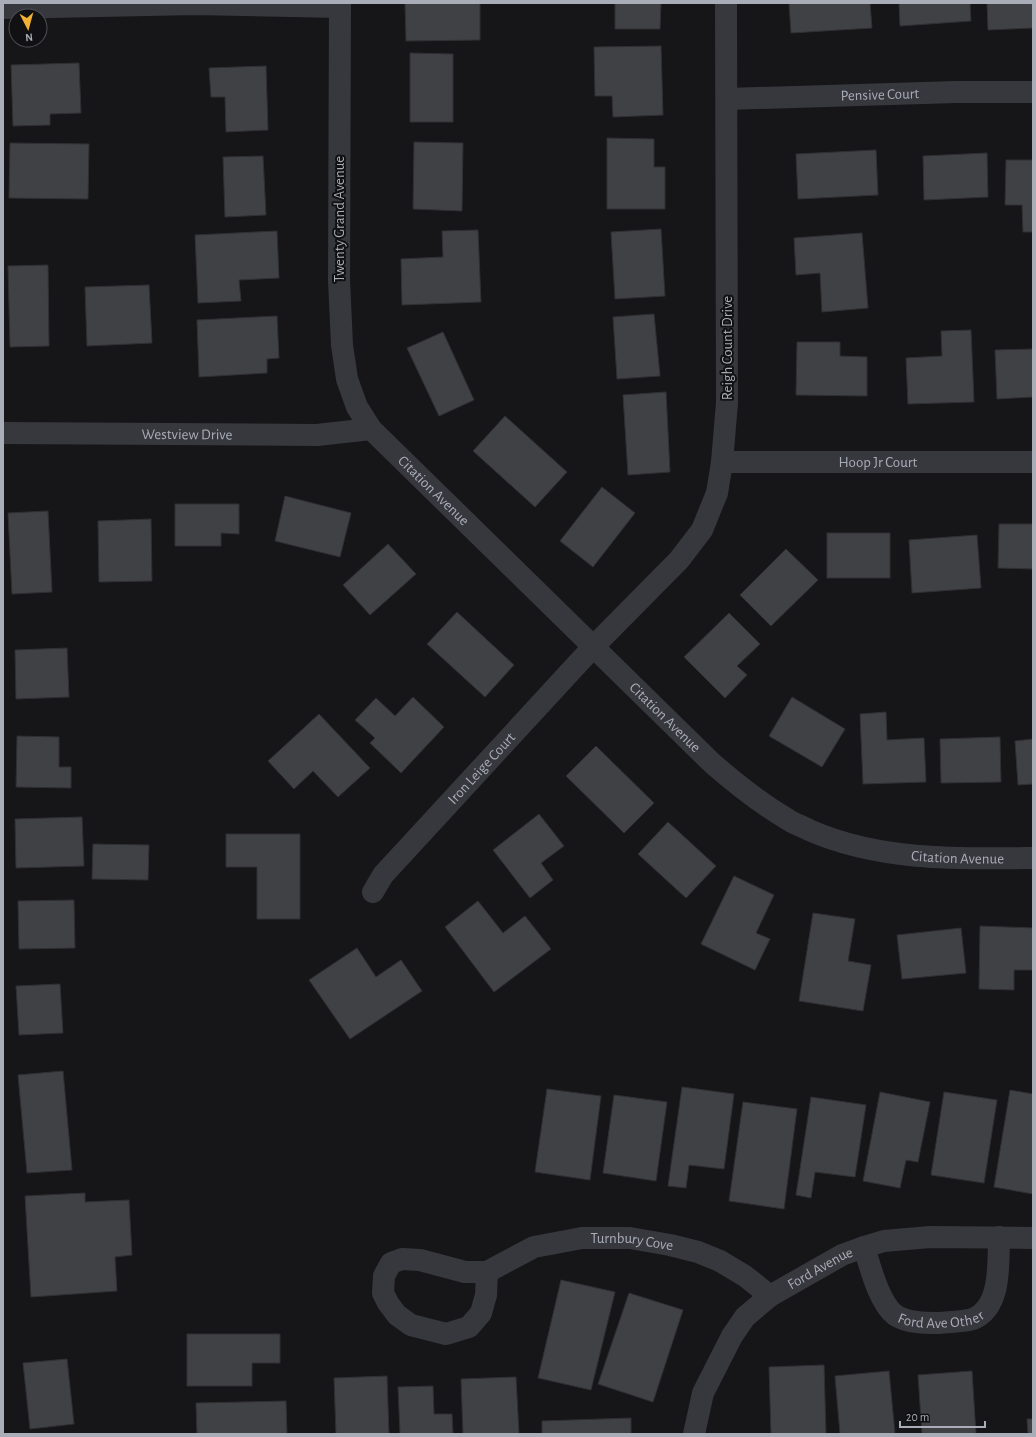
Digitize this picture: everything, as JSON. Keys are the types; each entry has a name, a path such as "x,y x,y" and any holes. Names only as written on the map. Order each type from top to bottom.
{"street":[{"name":"Reigh Count Drive","path":"593,647 679,560 702,530 717,493 722,462 727,403 726,3"},
{"path":"3,8 195,4 340,5"},
{"name":"Twenty Grand Avenue","path":"340,5 339,280 342,345 347,380 357,407 372,429"},
{"name":"Pensive Court","path":"727,99 956,92 1033,92"},
{"name":"Westview Drive","path":"3,433 317,435 372,429"},
{"name":"Citation Avenue","path":"372,429 712,763 748,794 788,820 830,839 874,851 920,856 1033,858"},
{"name":"Hoop Jr Court","path":"722,462 1033,462"},
{"name":"Iron Leige Court","path":"373,892 383,875 593,647"},
{"name":"Ford Avenue","path":"694,1434 703,1393 732,1336 745,1317 770,1296 842,1255 864,1246 884,1242 930,1237 1033,1238"},
{"name":"Ford Ave Other","path":"864,1246 884,1302 895,1315 918,1322 943,1323 972,1319 980,1314 992,1299 996,1290 999,1237"},
{"name":"Turnbury Cove","path":"487,1272 486,1295 481,1313 469,1327 446,1334 411,1325 397,1314 382,1293 384,1276 391,1263 402,1260 420,1260 465,1272 487,1272 534,1247 582,1238 630,1238 670,1245 706,1255 720,1261 745,1276 770,1296"}],"building":[{"path":"405,3 480,3 480,40 406,41"},
{"path":"615,3 661,3 660,29 615,29"},
{"path":"789,3 870,3 872,28 791,33"},
{"path":"899,3 970,3 971,21 900,26"},
{"path":"987,3 1033,3 1033,28 988,30"},
{"path":"661,46 663,115 613,117 612,96 595,96 594,47"},
{"path":"410,53 453,54 453,122 410,122"},
{"path":"79,63 81,113 50,114 50,125 13,126 11,65"},
{"path":"266,66 268,130 226,132 225,97 211,97 209,68"},
{"path":"607,138 654,139 654,167 665,167 665,209 607,209"},
{"path":"414,142 463,143 462,211 413,209"},
{"path":"10,143 89,144 88,199 9,198"},
{"path":"876,150 878,195 798,199 796,154"},
{"path":"987,153 988,197 924,200 923,156"},
{"path":"263,156 266,215 225,217 223,157"},
{"path":"1006,160 1033,160 1033,232 1023,232 1022,205 1005,205"},
{"path":"661,229 665,296 615,299 611,232"},
{"path":"478,230 481,302 402,305 401,259 443,257 442,231"},
{"path":"277,231 279,278 239,280 241,301 198,303 195,235"},
{"path":"862,233 868,308 822,312 820,273 796,275 794,238"},
{"path":"48,265 49,346 10,347 8,266"},
{"path":"149,285 152,343 87,346 85,287"},
{"path":"654,314 660,376 617,379 613,317"},
{"path":"277,316 279,358 267,359 267,373 199,377 197,320"},
{"path":"971,330 974,402 908,404 906,358 942,356 941,331"},
{"path":"443,332 474,400 439,416 407,348"},
{"path":"797,342 840,342 840,356 867,357 867,396 796,395"},
{"path":"1033,349 1033,397 997,399 995,350"},
{"path":"666,392 670,472 628,475 623,395"},
{"path":"505,416 567,472 535,507 473,451"},
{"path":"602,487 635,513 593,567 560,541"},
{"path":"285,496 351,513 340,557 275,541"},
{"path":"175,504 239,504 239,534 221,533 221,546 175,546"},
{"path":"48,511 52,592 12,594 8,513"},
{"path":"151,519 152,581 99,582 98,521"},
{"path":"999,524 1033,524 1033,569 998,568"},
{"path":"827,533 890,533 890,578 827,578"},
{"path":"977,535 981,588 912,593 909,540"},
{"path":"388,544 416,574 370,615 343,585"},
{"path":"786,549 818,580 771,626 740,595"},
{"path":"457,612 514,665 485,697 427,644"},
{"path":"729,613 760,644 737,666 747,675 725,698 684,657"},
{"path":"67,648 69,697 16,699 15,650"},
{"path":"413,697 444,727 401,773 370,743 375,738 355,720 376,698 395,716"},
{"path":"792,697 845,729 822,767 769,736"},
{"path":"886,712 887,740 924,738 926,782 863,784 860,714"},
{"path":"319,714 370,768 338,797 313,771 294,789 268,761"},
{"path":"17,736 59,737 59,767 71,767 71,788 16,787"},
{"path":"1000,737 1001,782 941,783 940,739"},
{"path":"1033,739 1033,784 1018,785 1015,741"},
{"path":"596,746 654,803 624,833 566,776"},
{"path":"539,814 564,846 541,863 553,880 530,898 493,850"},
{"path":"82,817 84,866 16,868 15,819"},
{"path":"668,822 716,866 686,898 638,854"},
{"path":"226,834 300,834 300,919 257,919 257,867 226,867"},
{"path":"93,844 149,845 148,880 92,879"},
{"path":"734,876 774,895 756,933 770,939 755,970 701,944"},
{"path":"74,900 75,948 19,949 18,901"},
{"path":"478,901 503,933 525,916 551,949 494,992 445,927"},
{"path":"813,913 855,919 848,961 871,965 863,1011 799,1001"},
{"path":"980,926 1033,928 1033,970 1014,970 1014,990 979,989"},
{"path":"961,928 966,973 902,979 897,935"},
{"path":"357,948 376,977 401,960 422,991 350,1039 309,980"},
{"path":"60,984 63,1033 19,1035 16,986"},
{"path":"63,1071 72,1170 27,1173 18,1075"},
{"path":"682,1087 734,1094 724,1169 689,1165 686,1188 668,1186"},
{"path":"547,1089 601,1096 590,1180 535,1172"},
{"path":"1010,1090 1033,1094 1033,1194 994,1187"},
{"path":"880,1092 930,1102 918,1162 906,1160 900,1188 863,1181"},
{"path":"944,1092 997,1100 984,1183 931,1175"},
{"path":"614,1095 667,1102 656,1181 603,1173"},
{"path":"811,1097 866,1105 855,1177 815,1172 811,1198 796,1195"},
{"path":"743,1102 797,1109 784,1209 729,1201"},
{"path":"85,1193 85,1202 129,1200 132,1255 115,1257 117,1291 31,1297 25,1196"},
{"path":"561,1280 615,1292 591,1390 538,1378"},
{"path":"629,1293 683,1310 653,1402 598,1384"},
{"path":"187,1334 280,1334 280,1363 252,1363 252,1386 187,1386"},
{"path":"67,1359 74,1424 30,1429 23,1363"},
{"path":"824,1365 826,1434 771,1434 769,1367"},
{"path":"889,1371 895,1434 840,1434 835,1376"},
{"path":"972,1371 976,1434 922,1434 918,1375"},
{"path":"387,1376 389,1434 336,1434 334,1378"},
{"path":"516,1377 519,1434 463,1434 461,1379"},
{"path":"433,1386 434,1414 452,1414 453,1434 400,1434 398,1387"},
{"path":"286,1401 287,1434 197,1434 196,1403"},
{"path":"631,1418 631,1434 542,1434 542,1421"},
{"path":"1027,1419 1033,1419 1033,1434 1028,1434"}]}
